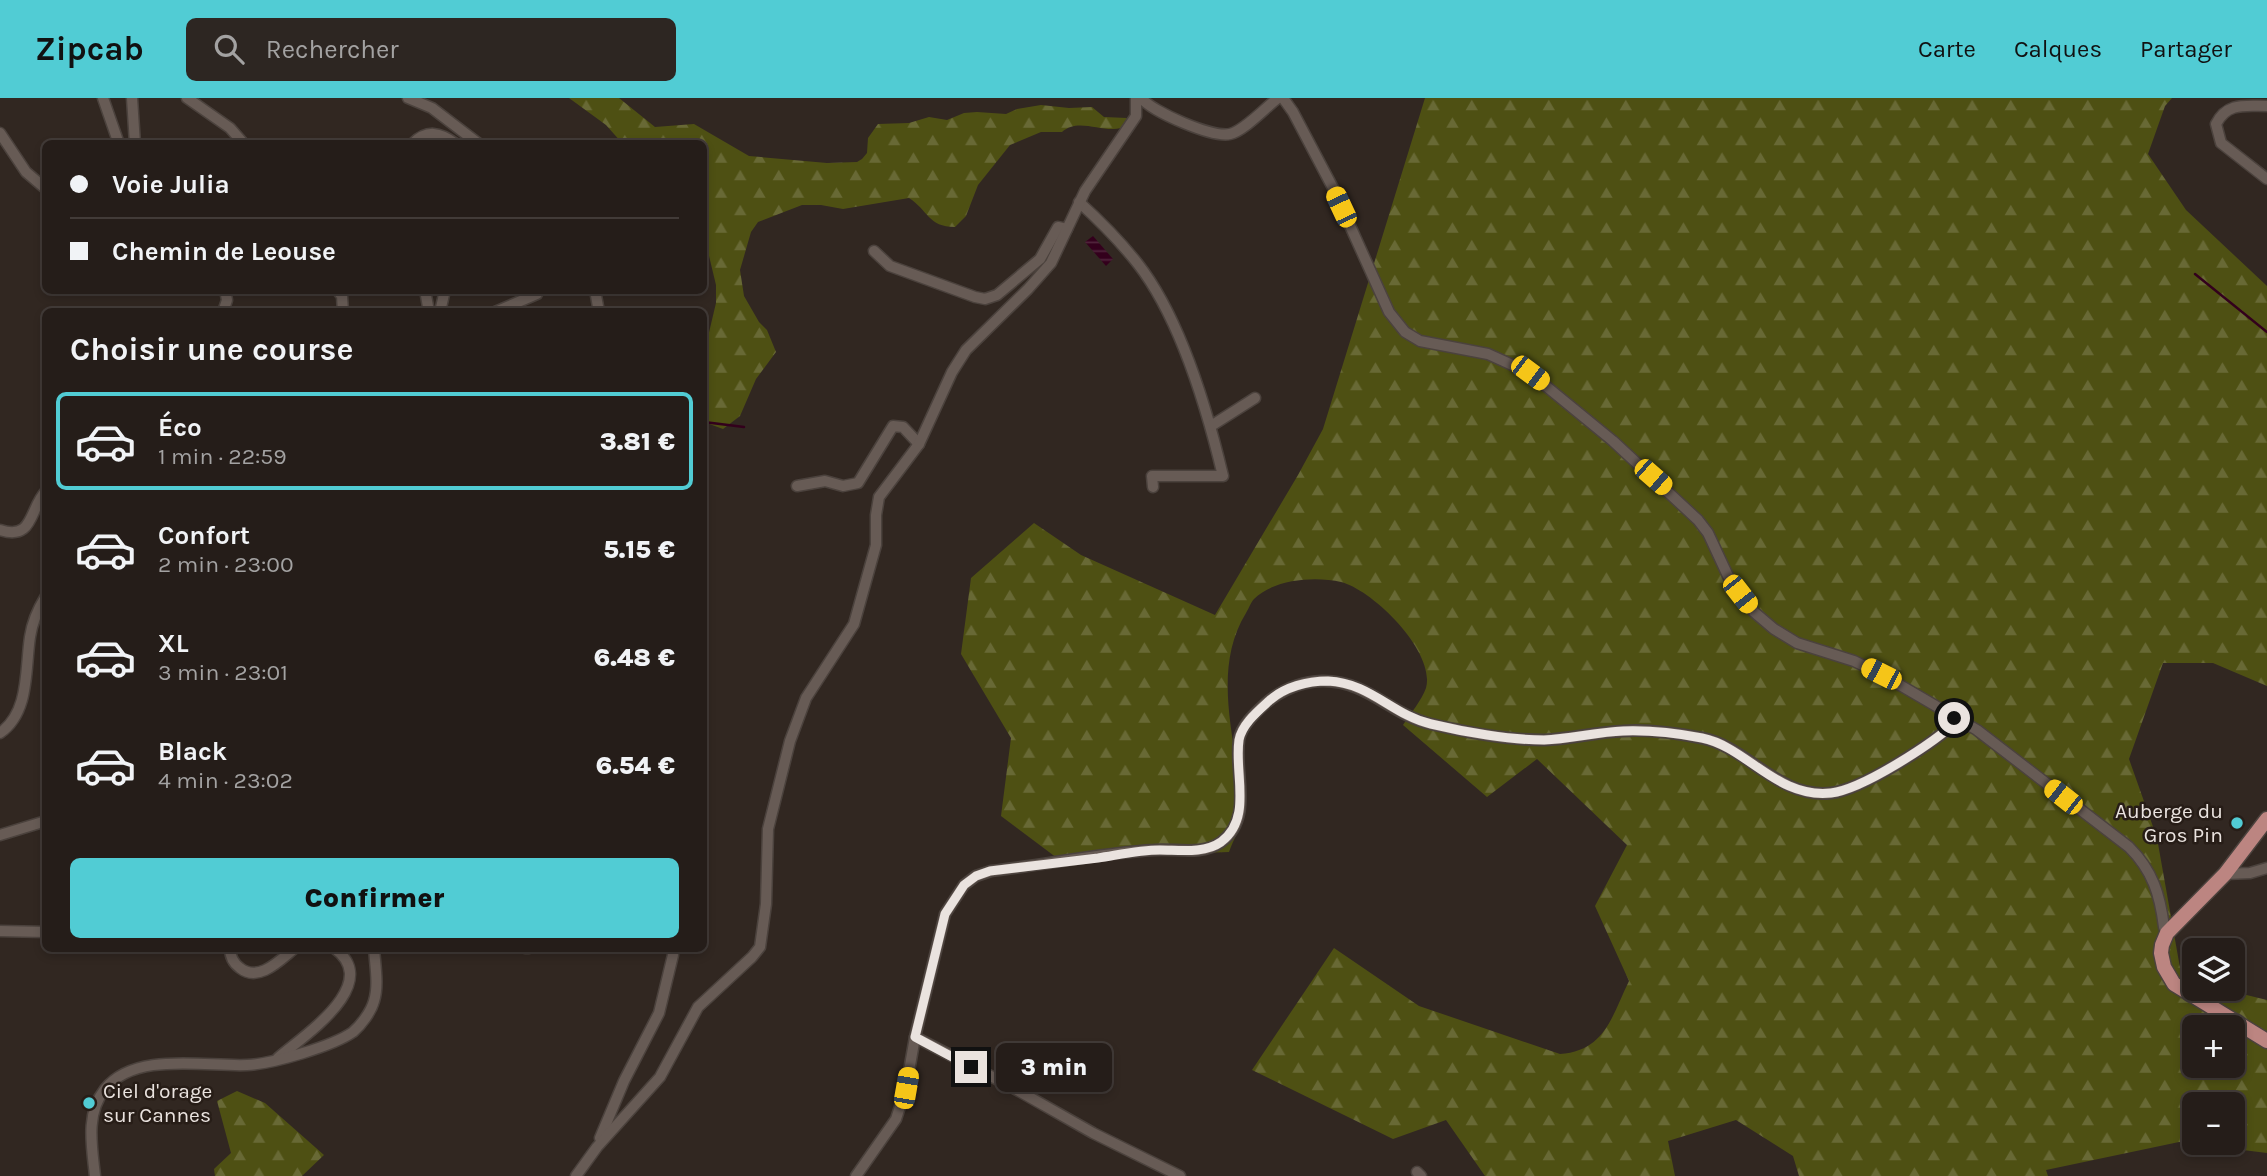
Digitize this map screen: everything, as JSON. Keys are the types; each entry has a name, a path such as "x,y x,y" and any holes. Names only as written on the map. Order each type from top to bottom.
{"main road":[{"path":"2267,819 2225,874 2167,933 2161,953 2164,967 2174,984 2267,1041"}],"street":[{"path":"103,98 118,140"},
{"path":"132,98 135,140"},
{"path":"187,98 230,128 240,140"},
{"path":"408,98 432,108 474,140"},
{"path":"1138,98 1154,110 1220,134 1234,132 1281,98 1293,112 1333,188 1389,312 1405,332 1420,341 1488,354 1530,373 1613,441 1670,491 1698,520 1708,533 1728,576 1740,594 1754,612 1774,629 1797,643 1854,661 1982,734 2139,857 2157,887 2167,933"},
{"path":"576,1176 597,1147 660,1077 698,1007 760,947 766,904 768,829 795,723 806,698 854,624 876,545 879,497 919,444 960,358 1045,272 1079,202 1136,116 1138,98"},
{"path":"2267,106 2233,107 2221,114 2216,124 2221,144 2267,179"},
{"path":"0,133 26,172 42,186"},
{"path":"417,140 426,133 435,133 451,140"},
{"path":"1079,202 1102,223 1139,265 1160,300 1185,352 1211,426 1223,477 1152,476 1153,487"},
{"path":"874,251 890,266 985,299 997,295 1040,258 1058,227 1067,229"},
{"path":"504,308 537,294"},
{"path":"1211,426 1255,398"},
{"path":"797,486 825,481 844,486 858,483 893,426 903,428 919,444"},
{"path":"0,530 10,534 23,530 30,523 36,503 42,496"},
{"path":"0,733 15,717 21,703 30,635 42,604"},
{"path":"856,1176 896,1119 906,1088 915,1037 945,914 964,885 976,876 990,871 1153,850 1206,849 1216,845 1229,834 1238,818 1239,739 1244,728 1277,694 1296,686 1320,681 1349,683 1427,723 1474,733 1543,740 1623,731 1667,732 1707,738 1791,787 1829,793 1847,789 1873,777 1947,732 1958,720"},
{"path":"0,835 42,822"},
{"path":"2239,856 2263,870"},
{"path":"2225,874 2263,870"},
{"path":"0,931 42,932"},
{"path":"230,952 234,964 242,971 252,973 266,970 290,952"},
{"path":"276,1060 336,1008 345,996 350,977 347,963 337,952"},
{"path":"95,1176 91,1141 93,1120 105,1089 116,1080 130,1072 153,1065 193,1062 249,1065 276,1060 340,1039 354,1031 374,1001 376,981 373,952"},
{"path":"597,1147 624,1081 659,1013 673,952"},
{"path":"915,1037 1093,1133 1180,1176"}],"green space":[{"path":"569,98 619,98 655,127 694,124 749,156 827,163 857,162 862,159 867,153 868,138 878,124 909,123 929,117 947,120 964,113 1006,114 1017,109 1041,105 1092,107 1104,117 1127,118 1121,128 1075,126 1062,132 1041,132 1010,145 978,185 966,216 955,227 934,221 909,198 843,209 802,205 758,222 751,232 740,270 744,296 759,322 767,330 776,352 756,379 740,416 723,429 707,423 707,341 716,303 716,285 707,248 707,140 619,140 606,125"},
{"path":"1425,98 2172,98 2165,106 2148,154 2186,210 2267,286 2267,686 2213,663 2163,663 2129,759 2157,838 2182,979 2182,1001 2245,1001 2245,995 2267,1000 2267,1153 2245,1150 2245,1092 2182,1092 2182,1142 2046,1170 2048,1176 1799,1176 1793,1156 1736,1120 1668,1141 1675,1176 1485,1176 1446,1120 1393,1139 1252,1070 1334,948 1419,1006 1560,1054 1575,1051 1597,1039 1612,1019 1629,981 1595,906 1627,845 1537,759 1487,797 1403,725 1426,688 1427,673 1421,657 1399,624 1385,610 1354,587 1341,582 1307,579 1272,587 1253,600 1237,632 1228,671 1228,692 1243,816 1229,852 1057,858 1001,816 1011,738 961,654 971,578 1034,523 1081,555 1215,615 1323,429"},
{"path":"237,1091 265,1103 324,1155 302,1176 215,1176 214,1169 231,1153 217,1101"}],"shaded area":[{"path":"1093,236 1113,259 1106,266 1085,242"}],"waterway":[{"path":"2195,274 2267,332"},
{"path":"707,422 744,427"}],"place":[{"name":"Auberge du Gros Pin","path":"2237,823"},
{"name":"Ciel d'orage sur Cannes","path":"89,1103"}],"route":[{"path":"971,1067 915,1037 945,914 964,885 976,876 990,871 1153,850 1206,849 1216,845 1229,834 1238,818 1239,739 1249,720 1286,689 1320,681 1349,683 1427,723 1474,733 1543,740 1623,731 1667,732 1707,738 1791,787 1829,793 1847,789 1873,777 1947,732 1958,720 1954,718"}]}
